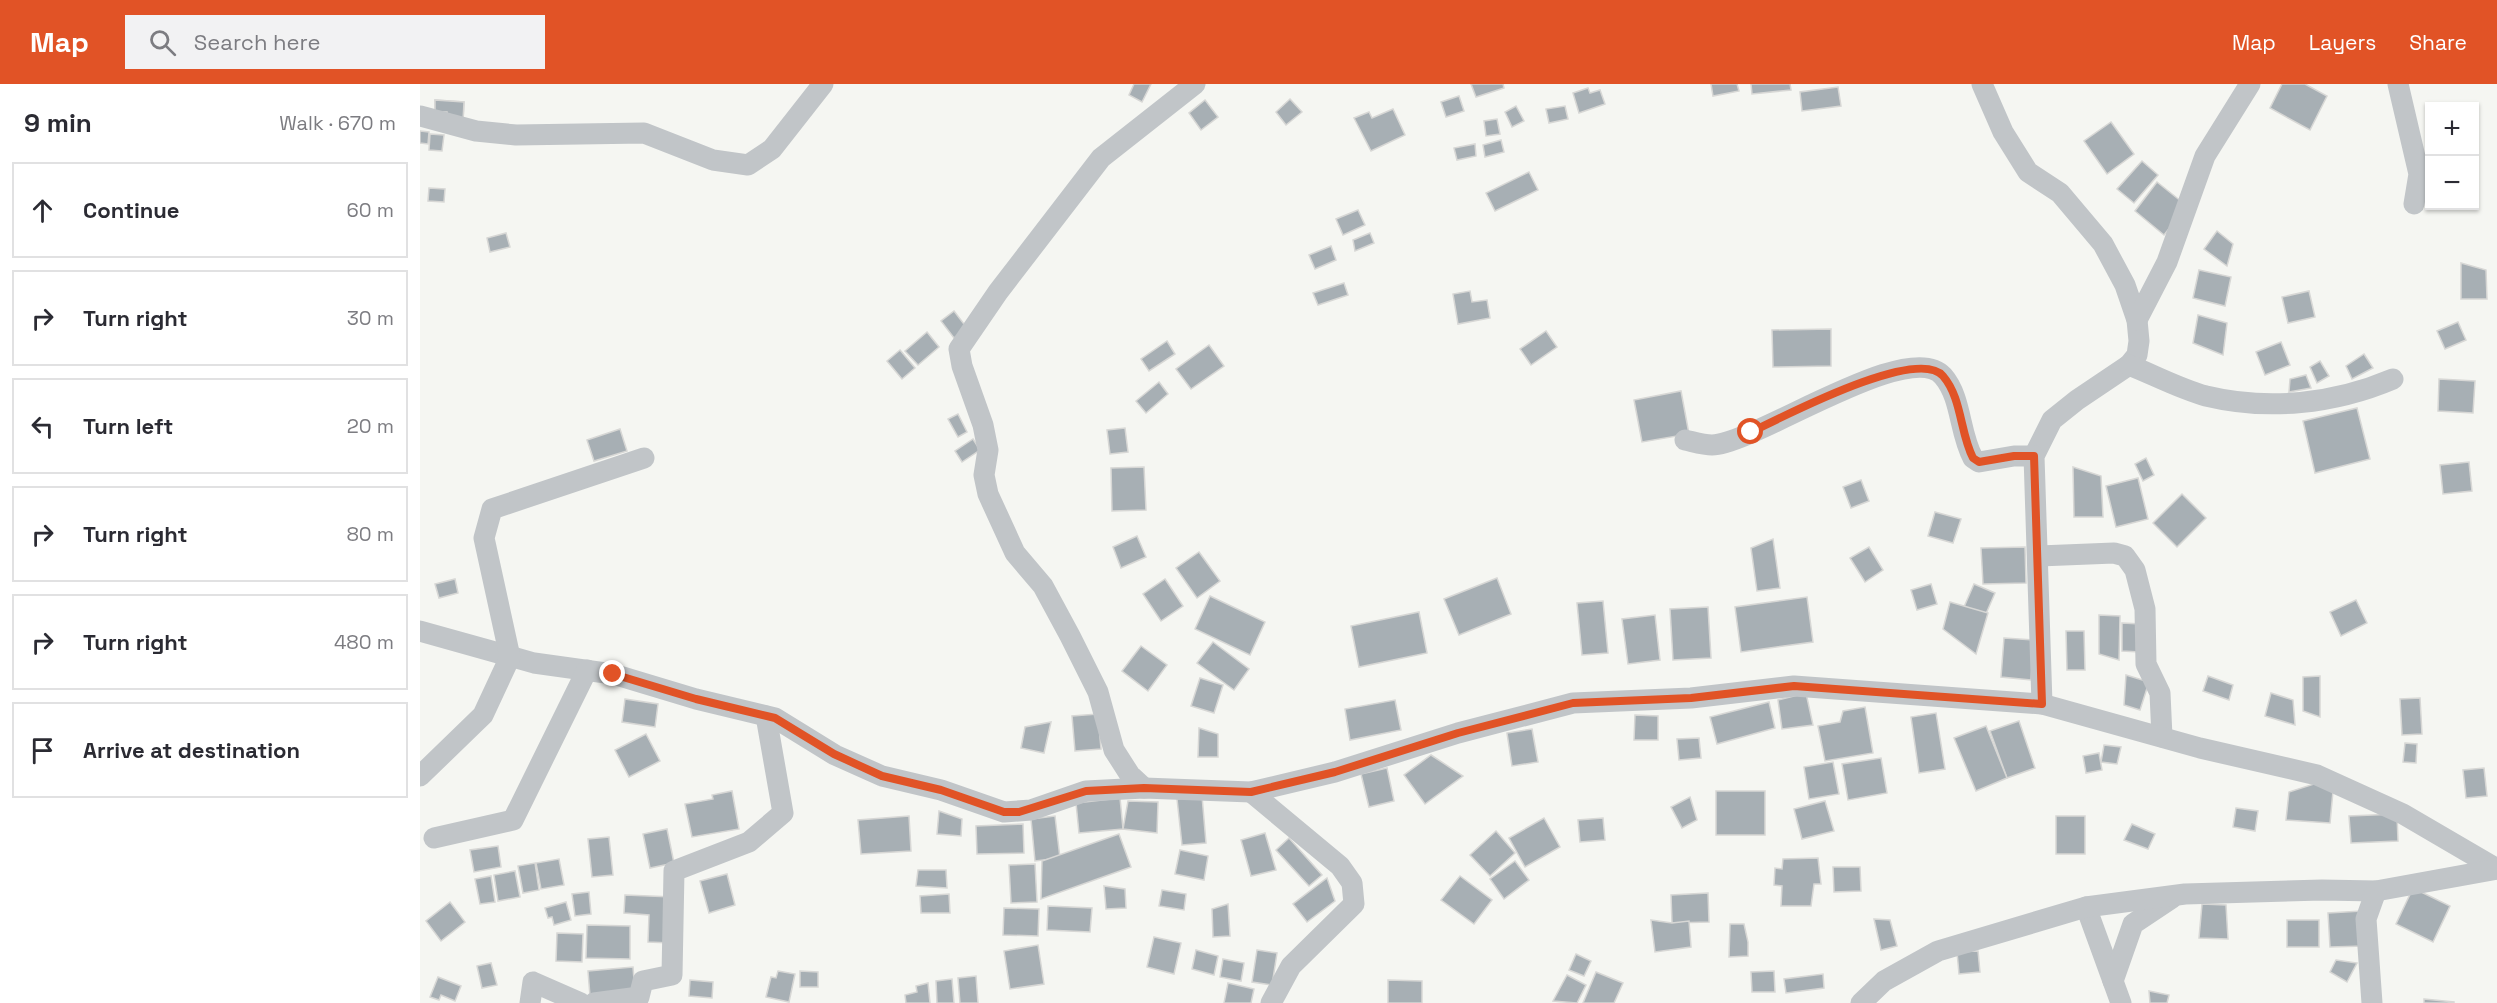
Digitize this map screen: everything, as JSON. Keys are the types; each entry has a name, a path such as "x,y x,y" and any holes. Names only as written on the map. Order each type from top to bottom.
{"street":[{"path":"420,116 476,131 516,135 644,133 713,160 748,165 772,149 823,84"},
{"path":"1144,788 1130,775 1114,750 1093,683 1043,586 1015,553 988,494 984,475 988,450 983,425 962,366 959,349 1005,282 1101,158 1195,84"},
{"path":"1982,84 2003,132 2028,172 2060,193 2103,244 2125,285 2137,320 2139,341 2137,355 2129,365 2052,420 2034,456 2039,555 2042,704"},
{"path":"2137,320 2166,262 2205,156 2250,84"},
{"path":"2398,84 2419,174 2414,204"},
{"path":"2129,365 2204,395 2247,404 2306,403 2366,390 2393,379"},
{"path":"1685,440 1713,445 1751,432 1844,388 1898,372 1936,369 1951,389 1973,458 1979,462 2014,456 2034,456"},
{"path":"420,776 483,715 510,657 484,538 492,509 644,458"},
{"path":"2039,555 2114,553 2125,556 2135,570 2145,609 2146,664 2160,693 2162,737"},
{"path":"420,631 534,663 613,674 696,699 775,718 834,754 882,776 941,790 1004,812 1031,810 1086,791 1144,788 1251,792 1335,772 1458,733 1573,703 1691,698 1794,686 2042,704 2200,748 2317,775 2403,814 2497,869"},
{"path":"434,838 513,820 587,670"},
{"path":"594,1003 639,996 643,981 672,975 674,871 749,842 783,813 766,716"},
{"path":"1251,792 1340,866 1352,883 1354,904 1291,966 1271,1003"},
{"path":"1861,1003 1884,981 1938,951 2086,907 2175,896 2322,890 2376,891 2497,869"},
{"path":"2372,1003 2366,919 2376,891"},
{"path":"2113,981 2133,924 2175,896"},
{"path":"2086,907 2121,1003"},
{"path":"530,1003 534,982 581,1003"}],"building":[{"path":"1134,84 1151,84 1142,102 1129,95"},
{"path":"1471,84 1503,84 1504,88 1476,97"},
{"path":"1711,84 1737,84 1739,91 1713,96"},
{"path":"1751,84 1790,84 1791,90 1752,94"},
{"path":"2282,84 2305,84 2327,96 2310,130 2270,108"},
{"path":"1838,87 1841,106 1802,111 1800,92"},
{"path":"1588,88 1590,93 1600,90 1605,104 1579,113 1573,93"},
{"path":"1459,96 1464,111 1446,117 1441,102"},
{"path":"1290,99 1302,112 1286,125 1276,112"},
{"path":"435,100 464,102 463,121 447,120 447,112 435,112"},
{"path":"435,100 464,102 463,121 447,120 447,112 435,112"},
{"path":"1205,100 1218,117 1201,130 1189,113"},
{"path":"1516,106 1524,121 1512,127 1505,112"},
{"path":"1565,106 1568,119 1549,123 1546,109"},
{"path":"1393,109 1405,135 1371,151 1354,118 1369,112 1372,118"},
{"path":"1497,119 1500,134 1486,136 1484,121"},
{"path":"2111,122 2134,154 2107,174 2084,141"},
{"path":"420,131 429,132 428,144 420,143"},
{"path":"430,134 444,135 442,151 429,150"},
{"path":"1501,140 1504,152 1485,157 1483,145"},
{"path":"1475,144 1476,156 1457,160 1454,148"},
{"path":"2142,161 2158,175 2134,203 2117,189"},
{"path":"1529,172 1538,190 1495,211 1486,193"},
{"path":"2157,182 2187,206 2164,235 2135,211"},
{"path":"429,188 445,189 444,202 428,201"},
{"path":"1358,210 1365,225 1343,235 1336,219"},
{"path":"2217,231 2233,244 2227,266 2204,249"},
{"path":"506,233 510,247 490,252 487,238"},
{"path":"1370,233 1374,243 1355,251 1353,240"},
{"path":"1331,246 1336,260 1315,269 1309,255"},
{"path":"2461,263 2486,270 2487,299 2461,299"},
{"path":"2199,270 2231,277 2225,306 2193,298"},
{"path":"1344,283 1348,295 1318,305 1313,293"},
{"path":"1470,291 1472,302 1487,300 1490,318 1458,324 1453,294"},
{"path":"2309,291 2315,317 2288,323 2282,297"},
{"path":"954,311 967,328 954,338 941,321"},
{"path":"2198,315 2227,323 2223,355 2193,343"},
{"path":"2458,322 2466,340 2445,349 2437,331"},
{"path":"1831,329 1831,366 1773,367 1772,330"},
{"path":"1546,331 1557,347 1531,365 1520,349"},
{"path":"927,332 939,347 918,365 905,351"},
{"path":"1167,341 1175,354 1149,371 1141,359"},
{"path":"2281,342 2290,365 2265,375 2256,352"},
{"path":"1209,345 1224,366 1191,389 1176,369"},
{"path":"900,350 915,368 902,379 887,361"},
{"path":"2364,354 2373,368 2352,379 2346,366"},
{"path":"2320,361 2329,376 2317,383 2310,367"},
{"path":"2306,375 2311,388 2289,392 2290,379"},
{"path":"2439,379 2475,381 2473,413 2438,411"},
{"path":"1159,382 1168,394 1146,413 1136,401"},
{"path":"1681,391 1689,434 1642,442 1634,400"},
{"path":"2357,408 2370,459 2315,473 2303,421"},
{"path":"958,414 967,432 958,437 948,419"},
{"path":"1125,428 1128,452 1110,454 1107,430"},
{"path":"620,429 627,451 594,461 587,440"},
{"path":"973,439 980,450 962,462 955,451"},
{"path":"2146,458 2154,475 2143,481 2135,464"},
{"path":"2469,462 2472,491 2443,494 2440,465"},
{"path":"1144,467 1146,510 1112,511 1111,468"},
{"path":"2073,467 2101,476 2103,517 2074,517"},
{"path":"2138,478 2148,519 2116,527 2106,486"},
{"path":"1861,480 1869,501 1851,508 1843,487"},
{"path":"2182,494 2206,518 2177,547 2153,523"},
{"path":"1935,512 1961,519 1953,543 1928,536"},
{"path":"1137,536 1146,557 1121,568 1113,547"},
{"path":"1773,539 1780,588 1757,591 1751,548"},
{"path":"1869,547 1883,570 1865,582 1850,558"},
{"path":"2025,547 2026,583 1983,584 1981,548"},
{"path":"1199,552 1220,581 1197,598 1176,568"},
{"path":"1497,578 1511,614 1459,635 1444,599"},
{"path":"455,579 458,593 439,598 435,584"},
{"path":"1165,579 1183,606 1161,621 1143,594"},
{"path":"1931,584 1937,604 1917,610 1911,590"},
{"path":"1974,584 1995,593 1985,616 1964,607"},
{"path":"1210,596 1265,622 1250,655 1195,629"},
{"path":"1807,597 1813,642 1741,652 1735,607"},
{"path":"2356,600 2367,623 2341,636 2330,612"},
{"path":"1603,601 1608,653 1582,655 1577,603"},
{"path":"1950,602 1988,613 1976,654 1943,629"},
{"path":"1708,607 1711,658 1673,660 1670,609"},
{"path":"1419,612 1427,653 1359,667 1351,626"},
{"path":"1655,615 1660,660 1628,664 1622,619"},
{"path":"2099,615 2120,616 2119,660 2099,654"},
{"path":"2122,623 2141,624 2140,652 2122,651"},
{"path":"2066,631 2084,631 2085,670 2067,670"},
{"path":"2004,638 2034,640 2031,680 2001,677"},
{"path":"1213,642 1249,669 1234,690 1197,663"},
{"path":"1141,646 1167,665 1148,691 1122,671"},
{"path":"2126,675 2149,682 2140,710 2124,705"},
{"path":"2208,676 2233,685 2229,700 2203,691"},
{"path":"2320,676 2320,717 2303,711 2303,677"},
{"path":"1200,678 1223,685 1214,713 1191,706"},
{"path":"1806,693 1813,725 1782,729 1778,700"},
{"path":"2271,693 2293,700 2295,725 2265,716"},
{"path":"2420,698 2422,734 2402,735 2400,699"},
{"path":"625,699 658,704 655,727 622,722"},
{"path":"1395,700 1401,730 1350,740 1345,709"},
{"path":"1769,702 1775,728 1717,744 1710,717"},
{"path":"1865,707 1873,753 1825,761 1818,726 1840,722 1843,711"},
{"path":"1936,713 1945,769 1919,773 1911,717"},
{"path":"1098,714 1101,749 1075,751 1072,716"},
{"path":"1635,715 1658,716 1658,740 1634,740"},
{"path":"2019,721 2035,768 2007,778 1990,731"},
{"path":"1051,722 1044,753 1021,748 1025,727"},
{"path":"1986,726 2007,778 1976,791 1954,738"},
{"path":"1199,728 1218,734 1218,757 1198,757"},
{"path":"1532,729 1538,762 1512,766 1507,733"},
{"path":"646,734 660,761 629,777 615,750"},
{"path":"1699,738 1701,758 1679,760 1677,739"},
{"path":"2405,743 2417,744 2416,763 2403,762"},
{"path":"2104,745 2121,747 2117,764 2101,762"},
{"path":"2099,753 2102,770 2086,773 2083,756"},
{"path":"1431,755 1463,776 1425,804 1404,775"},
{"path":"1881,758 1887,793 1848,800 1842,764"},
{"path":"1833,762 1839,794 1809,799 1804,767"},
{"path":"1387,768 1394,801 1369,807 1361,774"},
{"path":"2484,768 2487,796 2466,798 2463,770"},
{"path":"2320,782 2333,791 2330,823 2286,820 2289,792"},
{"path":"732,791 739,829 692,837 685,804 713,799 712,795"},
{"path":"1716,791 1765,791 1765,835 1716,835"},
{"path":"1202,796 1206,843 1182,845 1177,799"},
{"path":"1690,797 1697,820 1682,828 1671,807"},
{"path":"1120,798 1123,829 1079,833 1076,803"},
{"path":"1128,801 1158,802 1157,833 1123,829"},
{"path":"1825,801 1834,831 1802,839 1794,809"},
{"path":"2236,808 2258,811 2255,831 2233,827"},
{"path":"939,811 962,819 961,836 937,834"},
{"path":"2397,814 2398,841 2351,843 2349,816"},
{"path":"909,816 911,851 861,854 858,820"},
{"path":"1055,816 1060,858 1035,861 1031,819"},
{"path":"2056,816 2085,816 2085,854 2056,854"},
{"path":"1544,818 1560,847 1525,867 1509,838"},
{"path":"1603,818 1605,840 1580,842 1578,820"},
{"path":"1023,824 1024,853 977,854 976,826"},
{"path":"2132,824 2155,834 2148,849 2124,840"},
{"path":"667,829 674,863 650,868 643,834"},
{"path":"1496,831 1515,853 1490,876 1470,855"},
{"path":"1265,833 1276,870 1251,876 1241,840"},
{"path":"1119,834 1131,867 1041,899 1042,861"},
{"path":"609,837 613,875 592,877 588,839"},
{"path":"1289,838 1322,875 1309,886 1276,850"},
{"path":"498,846 501,867 474,872 470,850"},
{"path":"1180,850 1208,856 1204,880 1175,874"},
{"path":"1818,858 1821,884 1814,884 1811,906 1781,906 1782,886 1774,885 1775,868 1782,869 1783,859"},
{"path":"559,859 564,885 541,889 536,863"},
{"path":"1515,861 1529,880 1504,899 1490,879"},
{"path":"535,863 539,890 523,893 518,866"},
{"path":"1035,864 1037,902 1011,903 1009,865"},
{"path":"1833,867 1860,867 1861,891 1834,892"},
{"path":"918,870 946,870 947,888 916,886"},
{"path":"515,871 520,897 498,901 494,875"},
{"path":"727,874 735,905 709,913 700,881"},
{"path":"491,876 495,902 480,904 475,879"},
{"path":"1460,876 1492,900 1474,924 1441,900"},
{"path":"1327,878 1335,901 1307,922 1293,904"},
{"path":"1104,886 1125,889 1126,908 1106,909"},
{"path":"2413,888 2450,906 2433,942 2396,924"},
{"path":"1162,890 1186,894 1184,910 1159,906"},
{"path":"589,892 591,914 575,916 572,894"},
{"path":"1708,893 1709,922 1672,923 1671,895"},
{"path":"949,894 950,913 921,913 920,896"},
{"path":"625,895 673,897 671,943 648,942 649,915 624,913"},
{"path":"450,902 465,922 441,941 426,921"},
{"path":"566,902 571,920 554,925 552,917 548,918 545,908"},
{"path":"1228,904 1230,936 1213,937 1212,909"},
{"path":"2202,904 2226,905 2228,939 2199,938"},
{"path":"1048,906 1092,908 1090,932 1047,930"},
{"path":"1004,908 1039,909 1038,936 1003,935"},
{"path":"2362,911 2364,946 2330,947 2328,913"},
{"path":"1874,919 1890,920 1897,946 1881,950"},
{"path":"1651,920 1672,923 1689,921 1691,947 1655,952"},
{"path":"2287,920 2319,920 2319,947 2287,947"},
{"path":"1730,924 1744,924 1748,956 1729,957"},
{"path":"587,925 630,926 630,959 586,958"},
{"path":"557,933 583,934 582,962 556,961"},
{"path":"1154,937 1181,943 1174,974 1147,967"},
{"path":"1038,945 1044,984 1010,989 1004,951"},
{"path":"1196,950 1218,956 1214,975 1192,969"},
{"path":"1257,950 1277,953 1272,985 1252,982"},
{"path":"1978,951 1980,972 1959,974 1957,952"},
{"path":"1576,954 1591,961 1584,976 1569,970"},
{"path":"1223,959 1244,963 1241,981 1220,977"},
{"path":"2336,960 2357,963 2347,982 2330,972"},
{"path":"491,963 497,985 482,988 477,966"},
{"path":"633,967 635,993 590,996 588,971"},
{"path":"778,971 795,974 789,1002 766,997 771,977 776,978"},
{"path":"800,971 818,972 818,987 800,987"},
{"path":"1774,971 1775,992 1752,992 1751,972"},
{"path":"1596,972 1623,983 1614,1003 1583,1003"},
{"path":"1823,974 1824,988 1786,993 1784,979"},
{"path":"1567,975 1586,985 1577,1003 1553,1001"},
{"path":"976,976 978,1003 960,1003 958,978"},
{"path":"438,977 461,986 455,1001 441,995 439,1000 430,997"},
{"path":"952,979 954,1003 937,1003 936,981"},
{"path":"690,980 713,982 712,998 689,996"},
{"path":"1388,980 1422,981 1422,1003 1388,1003"},
{"path":"928,983 930,1003 906,1003 905,995 917,992 916,986"},
{"path":"1228,983 1254,989 1251,1003 1224,1003"},
{"path":"2149,991 2169,995 2167,1003 2150,1003"},
{"path":"2424,999 2454,1002 2454,1003 2424,1003"}],"route":[{"path":"613,674 696,699 775,718 834,754 882,776 941,790 1004,812 1031,810 1086,791 1144,788 1251,792 1335,772 1458,733 1573,703 1691,698 1794,686 2042,704 2039,555 2034,456 2014,456 1979,462 1973,458 1951,389 1936,369 1919,368 1898,372 1844,388 1751,432"}]}
